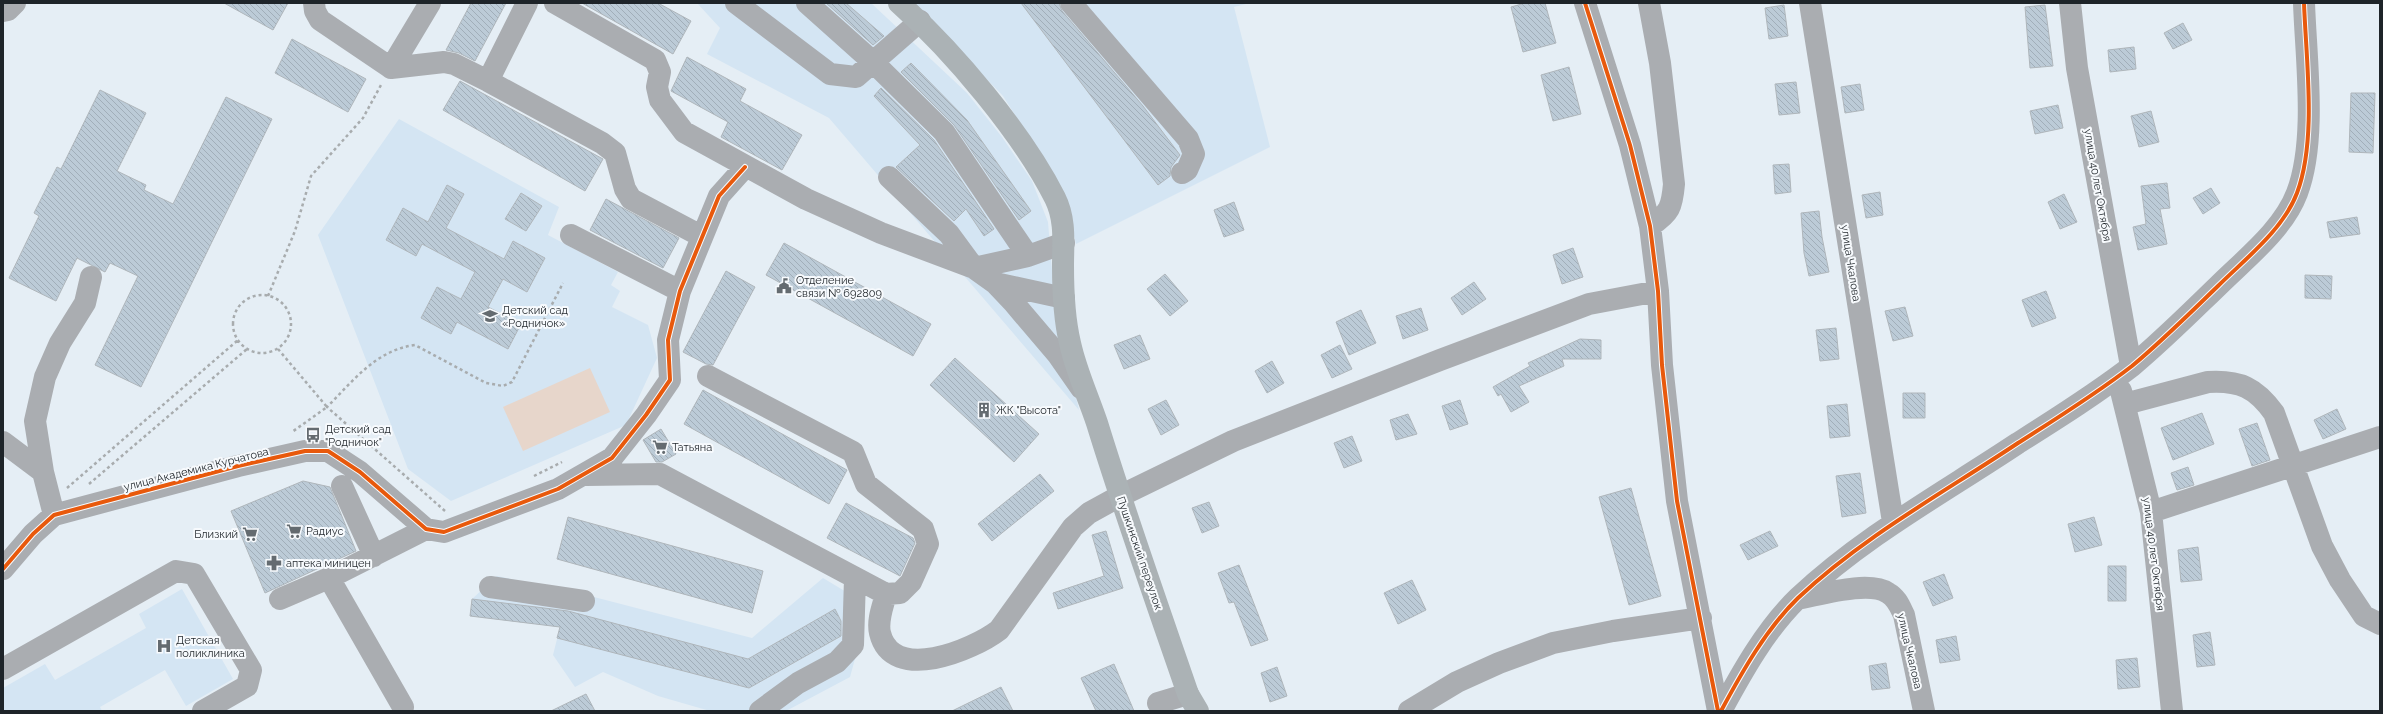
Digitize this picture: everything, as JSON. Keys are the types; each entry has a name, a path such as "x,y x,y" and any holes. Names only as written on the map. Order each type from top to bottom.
{"main road":[{"path":"899,3 920,21 965,72 1000,115 1031,159 1055,199 1063,221 1064,298 1070,342 1085,394"},
{"name":"Пушкинский переулок","path":"1085,394 1094,415 1120,496 1193,702"}],"street":[{"path":"3,11 8,10 15,3"},
{"path":"314,3 314,11 320,20 391,68 444,62 454,64 602,143 615,153 625,189 631,199 701,236"},
{"path":"391,68 430,3"},
{"path":"488,81 527,3"},
{"path":"554,3 655,60 660,72 657,87 660,100 684,132 745,167 806,199 861,224 974,268 995,283 1058,355 1085,394"},
{"path":"736,3 830,74 856,77 920,21"},
{"path":"807,3 873,62 944,132 1028,256"},
{"path":"1072,3 1188,139 1194,154 1187,170 1182,173"},
{"path":"1585,3 1630,145 1650,226 1658,291 1662,364 1677,501 1718,711"},
{"path":"1649,3 1660,62 1674,184 1672,202 1666,216 1650,226"},
{"name":"улица Чкалова","path":"1810,3 1893,522"},
{"name":"улица 40 лет Октября","path":"2070,3 2077,68 2124,371 2126,404 2151,512 2172,711"},
{"path":"1721,711 1758,650 1797,599 1874,535 2018,444 2124,371 2184,319 2252,253 2291,206 2302,177 2308,126 2304,3"},
{"path":"280,599 329,578 426,529 444,532 558,489 612,458 646,415 670,380 668,340 680,291 701,236 719,196 745,167"},
{"path":"889,177 950,234 974,268"},
{"path":"571,235 680,291"},
{"path":"974,268 1028,256 1064,243"},
{"path":"52,509 43,472 35,421 45,377 60,343 85,303 91,277"},
{"path":"995,283 1064,298"},
{"path":"886,594 879,622 880,634 889,650 902,659 922,660 960,651 979,643 999,630 1015,611 1032,582 1073,527 1089,513 1120,496 1233,441 1440,360 1589,304 1658,291"},
{"path":"586,474 660,474 886,594 900,593 911,582 928,544 923,529 866,484 853,452 708,376"},
{"path":"2126,404 2208,382 2235,383 2250,388 2263,398 2274,413 2292,467 2322,546 2340,580 2364,616 2380,624"},
{"path":"2151,512 2380,437"},
{"path":"3,442 43,472"},
{"name":"улица Академика Курчатова","path":"3,569 52,509 305,451 328,451 360,472 426,529"},
{"path":"342,486 374,556"},
{"path":"3,669 176,571 194,574 251,670 247,686 202,711"},
{"path":"329,578 402,707"},
{"path":"760,711 798,683 837,662 853,645 855,578"},
{"path":"490,587 584,601"},
{"name":"улица Чкалова","path":"1797,599 1868,587 1882,589 1890,593 1897,601 1904,615 1924,711"},
{"path":"1409,711 1457,682 1498,663 1553,643 1613,631 1701,618"},
{"path":"1158,703 1193,702"}],"path":[{"path":"268,296 295,231 311,176 363,118 391,68"},
{"path":"327,408 368,366 392,350 415,345 486,383 503,386 512,382 564,283"},
{"path":"260,295 268,296 281,302 286,308 291,322 289,337 278,349 264,354 247,349 238,340 233,327 236,312 246,300 260,295"},
{"path":"52,509 238,340"},
{"path":"87,487 247,349"},
{"path":"278,349 327,408 450,515"},
{"path":"527,478 563,462"}],"shaded area":[{"path":"697,3 871,3 967,93 1002,137 1032,181 1048,222 1055,307 1079,410 829,118 707,54 720,28"},
{"path":"910,3 1250,3 1234,7 1270,147 1076,244 1063,191 1003,96 933,24"},
{"name":"Детский сад «Родничок»","path":"399,119 559,207 548,235 618,272 611,285 620,291 612,307 648,325 657,358 626,425 451,501 408,469 318,235"},
{"path":"590,368 610,412 523,451 503,407"},
{"path":"497,576 594,597 752,638 823,578 848,593 859,644 850,677 786,711 710,711 658,696 603,672 575,687 553,655 560,627 470,616 472,599"},
{"name":"Детская поликлиника","path":"182,589 233,679 186,706 165,670 100,707 102,711 4,711 3,688 45,664 55,680 146,628 139,614"}],"building":[{"path":"224,3 288,3 273,30"},
{"path":"471,3 506,3 475,61 459,53 446,50"},
{"path":"582,3 658,3 691,21 673,54"},
{"path":"826,3 846,3 884,36 873,45"},
{"path":"1021,3 1059,3 1062,11 1143,106 1180,155 1171,167 1170,176 1158,185"},
{"path":"1525,3 1545,3 1556,43 1523,52 1511,7"},
{"path":"1784,5 1788,36 1769,39 1765,8"},
{"path":"2045,5 2053,66 2030,68 2025,7"},
{"path":"2183,23 2192,40 2173,49 2164,33"},
{"path":"292,39 366,79 348,112 275,73"},
{"path":"2134,47 2136,69 2110,72 2108,50"},
{"path":"687,57 746,89 740,101 802,135 782,170 721,137 728,122 671,91"},
{"path":"911,63 967,120 1031,211 1019,220 954,125 901,72"},
{"path":"1569,67 1581,114 1553,121 1541,75"},
{"path":"460,81 603,159 585,191 443,110"},
{"path":"1796,82 1800,113 1779,115 1775,84"},
{"path":"1860,84 1864,110 1845,113 1841,87"},
{"path":"881,88 934,140 994,229 984,236 966,209 954,221 896,167 920,145 874,96"},
{"path":"100,90 146,113 117,171 146,185 144,190 173,204 226,97 272,119 141,387 95,365 138,276 110,263 105,272 77,258 56,301 9,278 39,216 34,213 57,167 61,169"},
{"path":"2351,93 2375,93 2373,153 2349,152"},
{"path":"2058,105 2063,128 2035,134 2030,111"},
{"path":"2151,111 2159,142 2139,147 2131,116"},
{"path":"1789,164 1791,192 1775,194 1773,165"},
{"path":"2167,183 2170,208 2160,209 2167,244 2138,250 2133,227 2146,224 2141,186"},
{"path":"447,185 464,194 446,228 504,259 513,241 545,258 527,292 503,279 488,307 521,324 508,349 457,322 451,334 421,318 437,287 461,299 475,272 422,244 416,256 386,240 403,208 428,222"},
{"path":"2211,188 2220,203 2203,214 2193,198"},
{"path":"1880,192 1883,215 1866,218 1862,195"},
{"path":"521,193 542,206 526,231 505,219"},
{"path":"2064,194 2077,222 2060,229 2048,202"},
{"path":"606,199 679,238 663,268 590,230"},
{"path":"1234,202 1244,230 1224,237 1214,210"},
{"path":"1819,211 1822,237 1829,272 1809,276 1804,253 1801,213"},
{"path":"2357,217 2360,234 2330,238 2327,222"},
{"path":"784,243 931,324 913,356 766,275"},
{"path":"1573,248 1583,277 1562,284 1553,255"},
{"path":"726,271 755,287 713,365 706,364 683,352"},
{"path":"1165,274 1188,301 1170,316 1147,289"},
{"path":"2305,275 2332,276 2331,299 2305,298"},
{"path":"1474,282 1486,299 1462,315 1451,298"},
{"path":"2046,291 2056,318 2032,327 2022,300"},
{"path":"1905,307 1913,336 1893,341 1885,311"},
{"path":"1421,308 1428,330 1403,339 1396,316"},
{"path":"1361,310 1376,343 1349,355 1336,322"},
{"path":"1836,328 1839,359 1820,361 1816,330"},
{"path":"1140,335 1150,359 1124,369 1114,345"},
{"path":"1580,339 1601,340 1601,359 1562,359 1564,366 1519,386 1529,402 1511,412 1501,394 1498,396 1493,387 1530,366 1528,363"},
{"path":"1340,345 1352,369 1332,378 1321,355"},
{"name":"ЖК \"Высота\"","path":"955,358 1039,434 1014,462 930,385"},
{"path":"1272,361 1284,383 1267,393 1255,371"},
{"path":"703,390 847,470 829,504 684,424"},
{"path":"1903,393 1925,393 1925,418 1903,418"},
{"path":"1166,400 1179,425 1161,435 1148,409"},
{"path":"1460,400 1468,424 1450,430 1442,406"},
{"path":"1847,404 1850,436 1830,438 1827,406"},
{"path":"2337,409 2346,429 2323,439 2314,420"},
{"path":"2202,413 2214,444 2173,460 2161,428"},
{"path":"1408,414 1417,434 1396,440 1390,420"},
{"path":"2257,423 2270,460 2252,466 2239,429"},
{"name":"Татьяна","path":"661,429 676,454 662,462 656,462 643,440"},
{"path":"1352,436 1362,461 1344,468 1334,443"},
{"path":"2188,467 2194,485 2177,490 2171,473"},
{"path":"1860,473 1866,513 1842,517 1836,476"},
{"path":"1040,474 1054,491 992,541 978,524"},
{"name":"Радиус","path":"303,481 330,487 356,551 265,593 231,511"},
{"path":"1631,488 1661,596 1629,605 1599,497"},
{"path":"1209,502 1219,526 1202,533 1192,508"},
{"path":"846,503 913,538 915,543 900,576 827,538"},
{"path":"568,517 763,571 752,613 557,559"},
{"path":"2094,517 2102,545 2075,552 2068,524"},
{"path":"1106,531 1123,588 1058,609 1053,593 1104,576 1092,535"},
{"path":"1770,531 1778,546 1748,560 1740,545"},
{"path":"2198,547 2202,580 2181,582 2178,550"},
{"path":"1239,565 1268,640 1251,646 1234,602 1229,603 1218,573"},
{"path":"2108,566 2126,566 2126,601 2108,601"},
{"path":"1944,574 1953,598 1933,606 1923,582"},
{"path":"1412,580 1426,610 1398,624 1384,593"},
{"path":"472,599 568,611 748,659 835,609 841,621 841,636 749,688 557,638 560,627 470,616"},
{"path":"2210,632 2215,665 2197,667 2193,635"},
{"path":"1956,636 1960,660 1940,663 1936,640"},
{"path":"2137,658 2140,687 2118,689 2116,660"},
{"path":"1886,663 1890,688 1872,690 1869,666"},
{"path":"1114,664 1134,711 1096,711 1081,678"},
{"path":"1277,667 1287,696 1270,702 1261,673"},
{"path":"1001,687 1013,711 952,711"},
{"path":"586,694 595,711 551,711"}],"cycle path":[{"path":"1585,3 1630,145 1650,226 1658,291 1662,365 1677,501 1718,711"},
{"path":"1721,711 1746,666 1775,623 1798,598 1823,576 1877,535 2076,406 2132,366 2176,327 2273,232 2291,207 2297,193 2307,149 2309,100 2304,3"},
{"path":"3,569 33,534 54,515 238,466 305,451 328,451 360,472 426,529 444,532 558,489 612,458 646,415 670,380 668,340 680,291 719,196 745,167"}],"place":[{"name":"Отделение связи № 692809","path":"784,286"},
{"name":"Детский сад «Родничок»","path":"490,316"},
{"name":"ЖК \"Высота\"","path":"984,410"},
{"name":"Детский сад \"Родничок\"","path":"313,435"},
{"name":"Татьяна","path":"660,447"},
{"name":"Радиус","path":"294,531"},
{"name":"Близкий","path":"250,534"},
{"name":"аптека миницен","path":"274,563"},
{"name":"Детская поликлиника","path":"164,646"}]}
